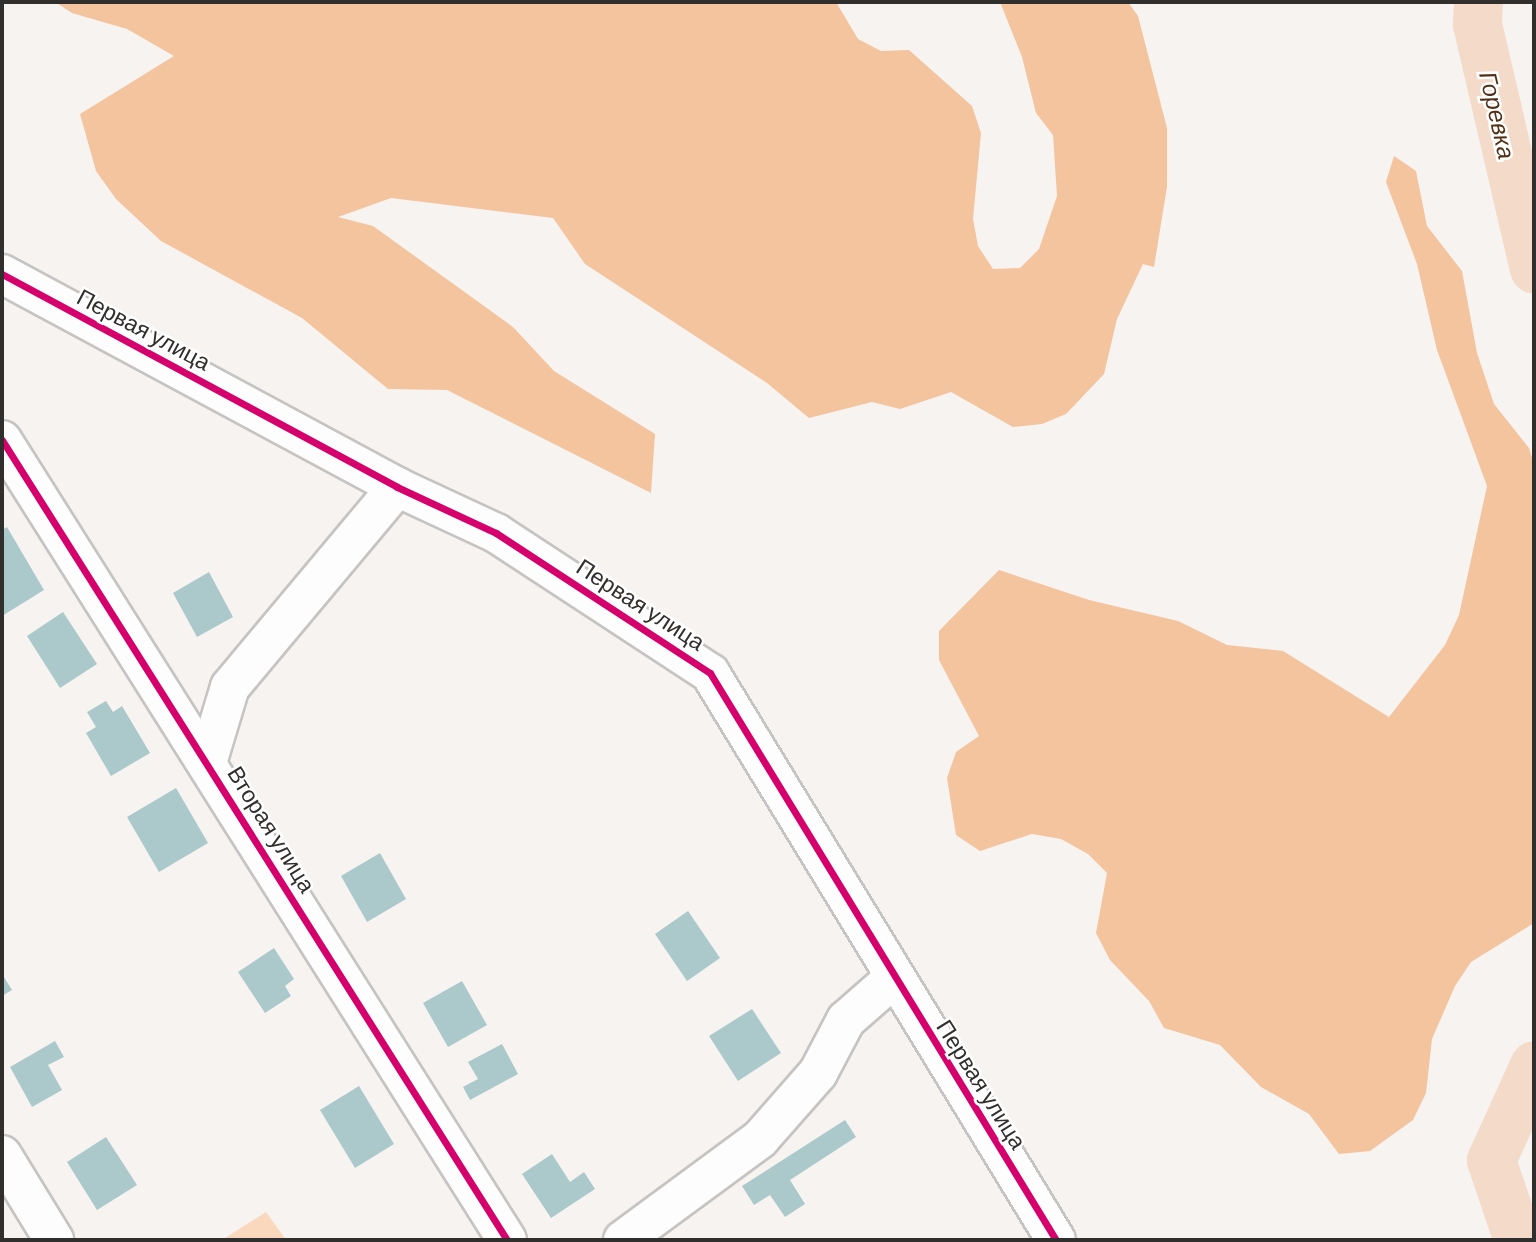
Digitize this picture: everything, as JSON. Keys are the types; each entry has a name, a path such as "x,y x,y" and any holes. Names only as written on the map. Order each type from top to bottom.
{"street":[{"name":"Первая улица","path":"2,274 397,487 496,533 710,673 1056,1240"},
{"name":"Вторая улица","path":"2,440 507,1240"},
{"path":"208,763 230,687 397,487"},
{"path":"623,1240 760,1139 818,1073 846,1020 894,978"},
{"path":"2,1155 54,1240"}],"shaded area":[{"path":"55,2 836,2 858,39 881,51 909,50 972,106 981,133 973,219 978,246 993,269 1020,268 1039,249 1057,196 1053,135 1036,113 1022,57 1000,2 1128,2 1138,16 1167,128 1167,187 1154,267 1143,264 1117,319 1104,374 1066,414 1042,424 1013,427 951,392 900,409 872,402 809,418 767,383 585,264 553,218 391,198 338,217 373,226 513,327 554,371 655,434 651,493 447,390 388,389 302,318 161,241 116,199 96,171 80,114 174,56 127,29 72,13"},
{"path":"1394,156 1416,171 1427,226 1462,271 1477,353 1494,404 1529,448 1534,464 1534,923 1471,962 1455,986 1432,1039 1426,1093 1413,1120 1370,1151 1339,1154 1309,1114 1261,1087 1220,1045 1164,1028 1149,1001 1110,960 1096,933 1107,873 1088,854 1061,839 1032,834 980,851 956,835 947,778 956,752 979,736 939,660 939,631 999,570 1089,600 1178,621 1227,645 1283,651 1389,717 1445,645 1459,615 1487,486 1437,350 1417,264 1386,182"},
{"path":"266,1212 286,1240 222,1240"}],"building":[{"path":"7,527 44,590 2,616 2,530"},
{"path":"209,572 233,617 197,637 173,593"},
{"path":"63,612 97,664 60,688 27,636"},
{"path":"106,701 113,712 122,706 150,753 111,776 86,733 96,727 87,712"},
{"path":"176,788 208,843 159,872 127,817"},
{"path":"380,853 406,899 367,922 341,876"},
{"path":"688,911 720,958 687,981 655,934"},
{"path":"274,948 294,979 285,986 291,996 265,1013 238,972"},
{"path":"2,974 12,990 2,996"},
{"path":"462,981 487,1025 448,1047 423,1003"},
{"path":"752,1009 781,1053 738,1081 709,1036"},
{"path":"55,1041 64,1057 48,1065 62,1090 32,1107 10,1067"},
{"path":"502,1044 518,1074 470,1100 463,1087 478,1079 468,1062"},
{"path":"359,1086 394,1144 355,1168 320,1110"},
{"path":"845,1120 856,1137 790,1180 805,1204 785,1217 770,1195 754,1205 742,1186"},
{"path":"106,1137 137,1185 97,1210 67,1162"},
{"path":"552,1154 570,1182 584,1172 595,1189 551,1218 522,1174"}],"waterway":[{"name":"Горевка","path":"1478,2 1477,24 1534,268"},
{"name":"Горевка","path":"1533,1240 1514,1228 1491,1160 1534,1065"}],"cycle path":[{"path":"2,274 397,487 496,533 710,673 1056,1240"},
{"path":"2,440 507,1240"}]}
